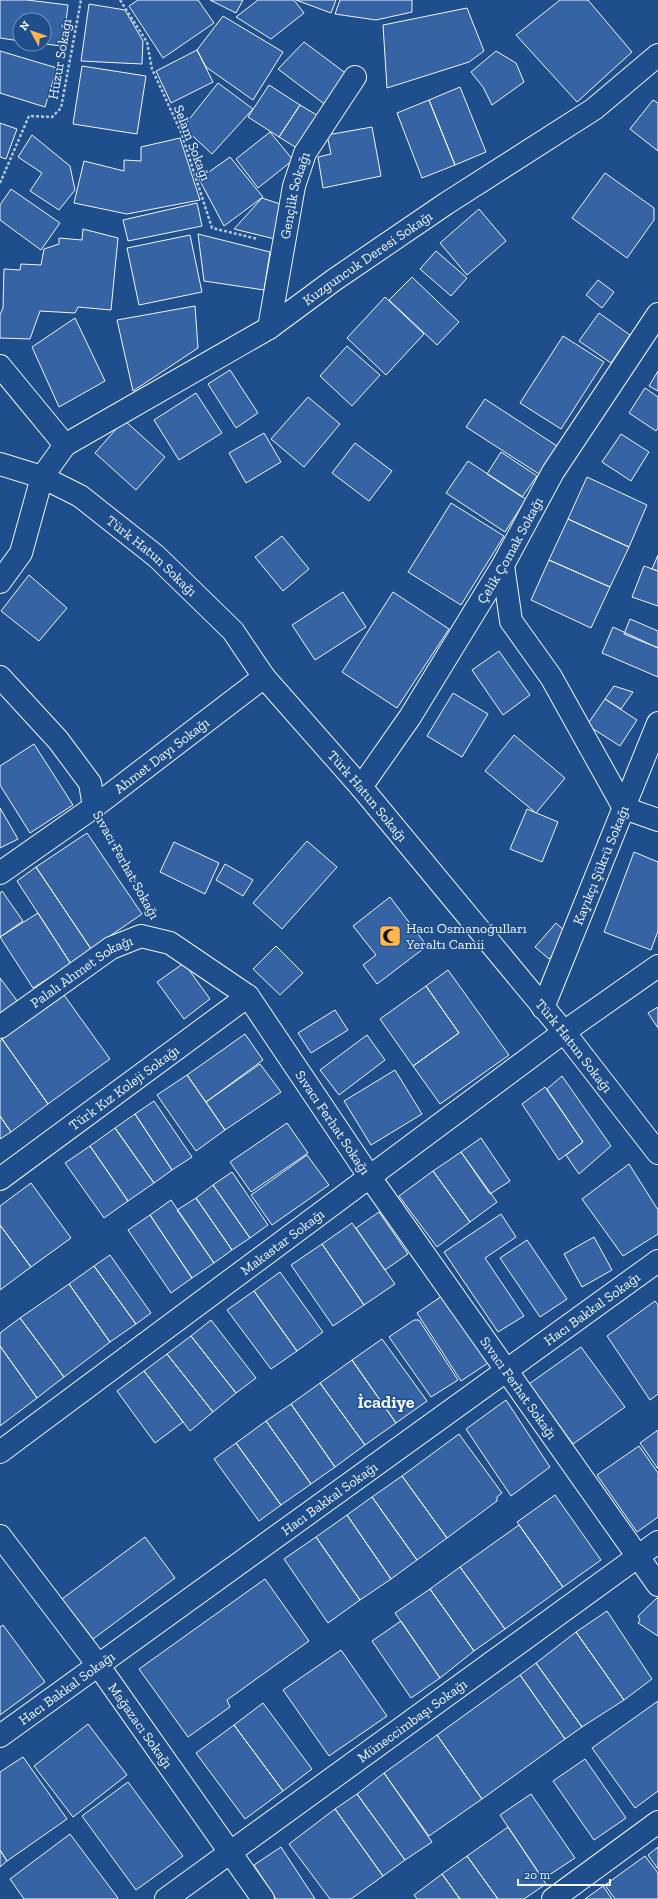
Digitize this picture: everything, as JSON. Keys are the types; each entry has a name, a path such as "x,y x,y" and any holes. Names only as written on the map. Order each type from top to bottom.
{"street":[{"name":"Kuzguncuk Deresi Sokağı","path":"65,445 269,328 334,280 446,203 594,109 658,55"},
{"name":"Gençlik Sokağı","path":"269,328 294,186 305,153 355,77"},
{"name":"Çelik Çomak Sokağı","path":"361,787 410,718 503,565 552,472 658,314"},
{"path":"0,366 65,445 42,477 21,553 0,582"},
{"name":"Türk Hatun Sokağı","path":"0,464 42,477 80,496 156,556 233,631 264,677 361,787 564,1032 658,1153"},
{"path":"503,565 511,621 551,677 624,808 658,820"},
{"name":"Sıvacı Ferhat Sokağı","path":"0,677 58,740 90,784 94,808"},
{"name":"Ahmet Dayı Sokağı","path":"0,873 94,808 264,677"},
{"name":"Kayıkçı Şükrü Sokağı","path":"544,1008 658,723"},
{"name":"Palalı Ahmet Sokağı","path":"0,1027 111,948 142,936 170,943"},
{"name":"Sıvacı Ferhat Sokağı","path":"170,943 248,996 369,1176 637,1558 658,1585"},
{"name":"Makastar Sokağı","path":"0,1452 369,1176 564,1032 658,966"},
{"name":"Türk Kız Koleji Sokağı","path":"0,1179 248,996"},
{"name":"Hacı Bakkal Sokağı","path":"0,1736 658,1261"},
{"name":"Mağazacı Sokağı","path":"0,1536 98,1665 228,1852 263,1899"},
{"name":"Müneccimbaşı Sokağı","path":"166,1899 228,1852 658,1542"},
{"path":"553,1899 658,1822"}],"path":[{"name":"Huzur Sokağı","path":"0,183 29,116 52,117 61,108 80,0"},
{"name":"Selam Sokağı","path":"120,0 147,42 152,69 181,132 212,228 284,245"},
{"name":"Sıvacı Ferhat Sokağı","path":"94,808 170,943"}],"building":[{"path":"0,0 27,0 68,5 63,46 52,45 52,12 12,12 12,40 0,38"},
{"path":"138,0 198,0 214,23 163,58 129,6"},
{"path":"210,0 243,0 236,13"},
{"path":"258,0 294,0 304,13 271,39 236,17"},
{"path":"296,0 336,0 331,13"},
{"path":"340,0 412,0 412,12 376,20 335,14"},
{"path":"560,0 588,0 632,52 577,102 516,35"},
{"path":"89,4 125,10 143,41 142,64 81,61"},
{"path":"467,8 484,51 469,62 387,88 383,25"},
{"path":"223,16 283,52 253,100 206,67 197,50"},
{"path":"304,42 348,75 327,106 278,69"},
{"path":"197,50 213,82 171,103 156,71"},
{"path":"0,51 57,68 45,107 0,93"},
{"path":"496,51 516,63 524,82 492,105 483,87 471,72"},
{"path":"82,66 146,76 137,134 73,124"},
{"path":"218,83 253,109 212,154 183,127"},
{"path":"269,85 300,105 279,137 248,117"},
{"path":"460,87 486,152 455,165 429,100"},
{"path":"429,100 455,165 422,178 397,113"},
{"path":"653,100 658,103 658,151 630,129"},
{"path":"300,105 320,117 300,150 279,137"},
{"path":"0,123 17,129 6,159 0,157"},
{"path":"372,127 381,176 323,188 318,157 331,154 327,135"},
{"path":"270,132 293,160 258,188 236,159"},
{"path":"32,135 70,166 75,190 59,210 30,191 42,173 18,157"},
{"path":"180,138 200,200 127,214 74,203 84,161 124,171 124,160 141,161 141,147"},
{"path":"230,157 263,197 224,226 199,179"},
{"path":"605,173 654,208 654,220 627,258 572,218"},
{"path":"11,189 60,223 41,250 0,220 0,205"},
{"path":"262,198 283,205 279,240 234,229"},
{"path":"197,203 202,226 128,241 123,220"},
{"path":"479,209 506,241 467,275 440,243"},
{"path":"83,229 118,238 111,310 78,307 75,313 40,311 30,339 0,338 0,315 3,308 4,269 20,270 21,264 41,265 44,249 59,244 59,238 82,240"},
{"path":"198,234 270,252 264,290 204,281"},
{"path":"190,235 202,292 139,305 127,248"},
{"path":"436,251 467,278 451,296 420,269"},
{"path":"412,277 459,322 437,345 389,300"},
{"path":"598,280 614,292 602,308 586,295"},
{"path":"385,297 424,334 386,375 347,338"},
{"path":"195,306 198,348 133,391 117,320"},
{"path":"599,313 630,335 611,363 579,341"},
{"path":"75,318 105,381 59,407 32,347"},
{"path":"563,336 604,362 561,429 520,403"},
{"path":"347,346 380,375 352,406 320,376"},
{"path":"230,370 258,413 236,428 208,384"},
{"path":"658,371 658,391 649,386"},
{"path":"645,388 658,397 658,428 656,431 629,413"},
{"path":"196,393 222,433 179,460 154,420"},
{"path":"308,397 340,424 304,467 271,439"},
{"path":"485,399 557,446 539,474 466,427"},
{"path":"124,420 165,457 136,490 95,453"},
{"path":"264,433 281,462 246,483 229,453"},
{"path":"621,434 649,452 631,481 602,462"},
{"path":"355,443 392,471 369,501 332,473"},
{"path":"501,452 537,476 522,497 487,474"},
{"path":"468,461 526,499 505,532 446,493"},
{"path":"587,477 647,505 629,547 568,519"},
{"path":"451,503 504,536 461,605 408,572"},
{"path":"568,519 629,547 610,587 549,560"},
{"path":"282,536 309,569 283,591 255,557"},
{"path":"658,555 658,571 652,569"},
{"path":"549,560 610,587 591,628 531,600"},
{"path":"644,566 658,571 658,606 632,597"},
{"path":"29,575 67,608 39,641 1,611"},
{"path":"343,592 366,627 315,660 292,625"},
{"path":"393,592 449,629 397,708 342,672"},
{"path":"630,619 658,631 658,648 624,634"},
{"path":"613,627 658,648 658,677 602,653"},
{"path":"499,651 530,695 503,715 472,670"},
{"path":"614,686 633,692 621,709 605,699"},
{"path":"453,693 488,714 462,757 427,736"},
{"path":"605,699 637,720 620,746 587,725"},
{"path":"514,735 565,778 536,813 485,771"},
{"path":"34,744 73,805 30,833 0,785 0,766"},
{"path":"0,808 18,839 0,848"},
{"path":"527,809 558,822 542,862 510,849"},
{"path":"87,833 142,914 91,949 36,867"},
{"path":"307,841 337,867 282,929 253,903"},
{"path":"174,842 219,863 205,894 160,872"},
{"path":"634,852 658,862 658,931 651,950 604,932"},
{"path":"225,864 253,880 243,896 216,880"},
{"path":"36,867 91,949 71,964 17,881"},
{"path":"2,891 23,921 0,937 0,893"},
{"name":"Hacı Osmanoğulları Yeraltı Camii","path":"390,897 427,946 377,984 363,965 376,955 353,926"},
{"path":"38,913 71,964 33,988 0,937"},
{"path":"556,923 570,936 549,959 535,947"},
{"path":"276,946 303,973 280,995 253,969"},
{"path":"184,963 210,999 184,1019 157,982"},
{"path":"448,970 509,1055 440,1104 413,1066 459,1033 426,986"},
{"path":"0,978 18,1002 0,1016"},
{"path":"426,986 459,1033 413,1066 380,1019"},
{"path":"64,995 110,1059 48,1104 2,1039"},
{"path":"658,1007 658,1028 648,1013"},
{"path":"335,1010 348,1030 311,1053 298,1033"},
{"path":"245,1034 263,1060 206,1102 187,1075"},
{"path":"367,1035 385,1060 339,1095 320,1070"},
{"path":"2,1039 48,1104 11,1132 0,1116 0,1041"},
{"path":"260,1064 281,1092 225,1130 206,1102"},
{"path":"395,1070 422,1114 371,1145 344,1101"},
{"path":"187,1075 225,1130 196,1151 157,1095"},
{"path":"562,1076 611,1146 579,1174 566,1155 583,1142 547,1089"},
{"path":"545,1087 583,1142 559,1160 522,1104"},
{"path":"154,1101 192,1157 172,1170 135,1114"},
{"path":"135,1114 172,1170 154,1183 115,1128"},
{"path":"0,1116 11,1132 0,1139"},
{"path":"287,1123 308,1153 251,1192 230,1162"},
{"path":"115,1128 154,1183 128,1201 90,1146"},
{"path":"481,1138 510,1181 490,1194 461,1152"},
{"path":"90,1146 128,1201 104,1218 65,1163"},
{"path":"461,1152 497,1202 470,1222 433,1171"},
{"path":"307,1155 329,1185 272,1225 251,1195"},
{"path":"629,1164 658,1210 658,1234 623,1256 582,1199"},
{"path":"433,1171 470,1222 437,1247 399,1196"},
{"path":"232,1172 268,1225 250,1238 213,1185"},
{"path":"31,1183 71,1238 31,1267 0,1225 0,1206"},
{"path":"213,1185 250,1238 232,1250 196,1198"},
{"path":"196,1198 232,1250 214,1263 177,1210"},
{"path":"171,1200 214,1263 192,1278 150,1215"},
{"path":"379,1212 408,1254 385,1270 356,1228"},
{"path":"501,1214 516,1237 485,1258 524,1316 498,1332 444,1252"},
{"path":"150,1215 192,1278 171,1293 128,1230"},
{"path":"352,1223 395,1284 364,1305 322,1244"},
{"path":"0,1225 31,1267 0,1290"},
{"path":"594,1237 612,1270 582,1287 564,1254"},
{"path":"527,1240 567,1299 540,1317 500,1258"},
{"path":"322,1244 364,1305 333,1326 291,1265"},
{"path":"110,1255 151,1313 136,1324 94,1266"},
{"path":"94,1266 136,1324 110,1342 69,1284"},
{"path":"280,1272 323,1332 297,1351 254,1291"},
{"path":"69,1284 110,1342 64,1377 20,1318"},
{"path":"254,1291 297,1351 271,1369 227,1310"},
{"path":"448,1292 494,1359 461,1381 417,1313"},
{"path":"655,1301 658,1305 658,1394 650,1400 607,1336"},
{"path":"20,1318 64,1377 37,1398 0,1346 0,1333"},
{"path":"211,1320 256,1378 236,1393 191,1336"},
{"path":"414,1320 419,1320 458,1380 431,1397 389,1337"},
{"path":"191,1336 236,1393 213,1412 167,1354"},
{"path":"382,1339 427,1401 396,1423 352,1360"},
{"path":"0,1346 37,1398 0,1426"},
{"path":"581,1347 625,1407 573,1444 529,1384"},
{"path":"167,1354 213,1412 190,1431 144,1371"},
{"path":"352,1360 396,1423 365,1445 320,1383"},
{"path":"144,1371 183,1422 155,1443 117,1391"},
{"path":"320,1383 365,1445 335,1467 291,1404"},
{"path":"506,1400 550,1467 511,1496 466,1429"},
{"path":"291,1404 335,1467 311,1484 266,1421"},
{"path":"266,1421 311,1484 281,1505 236,1443"},
{"path":"658,1430 658,1469 640,1443"},
{"path":"459,1434 502,1493 497,1497 497,1501 447,1538 402,1476"},
{"path":"236,1443 281,1505 259,1521 214,1459"},
{"path":"639,1446 658,1473 658,1517 637,1532 597,1475"},
{"path":"402,1476 447,1538 417,1560 372,1497"},
{"path":"555,1495 601,1560 563,1587 517,1522"},
{"path":"372,1497 417,1560 391,1579 347,1515"},
{"path":"347,1515 391,1579 360,1600 316,1537"},
{"path":"519,1525 563,1587 505,1629 460,1567"},
{"path":"145,1537 175,1578 93,1639 62,1599"},
{"path":"316,1537 360,1600 328,1623 284,1559"},
{"path":"460,1567 505,1629 474,1651 430,1589"},
{"path":"265,1579 309,1641 227,1700 230,1707 188,1737 139,1669"},
{"path":"430,1589 474,1651 440,1678 395,1613"},
{"path":"658,1597 658,1636 638,1623 640,1620 638,1616"},
{"path":"607,1611 652,1679 624,1700 576,1632"},
{"path":"401,1621 440,1678 411,1698 372,1641"},
{"path":"3,1625 45,1682 0,1715 0,1627"},
{"path":"576,1632 624,1700 582,1727 536,1663"},
{"path":"341,1650 387,1716 329,1756 283,1690"},
{"path":"536,1663 582,1727 565,1739 520,1675"},
{"path":"520,1675 565,1739 482,1799 437,1735"},
{"path":"658,1701 658,1791 635,1808 592,1748"},
{"path":"263,1703 312,1769 283,1791 234,1725"},
{"path":"88,1724 127,1775 73,1817 34,1766"},
{"path":"234,1725 283,1791 245,1819 196,1753"},
{"path":"437,1735 482,1799 429,1836 384,1773"},
{"path":"23,1757 67,1819 7,1861 0,1850 0,1772"},
{"path":"585,1759 626,1818 594,1840 553,1781"},
{"path":"384,1773 432,1842 405,1860 357,1794"},
{"path":"128,1782 183,1856 136,1890 82,1816"},
{"path":"357,1794 405,1860 383,1876 335,1809"},
{"path":"531,1794 575,1858 543,1879 500,1815"},
{"path":"335,1809 383,1876 351,1899 330,1899 289,1844"},
{"path":"508,1827 546,1884 524,1899 498,1899 467,1856"},
{"path":"70,1834 118,1898 117,1899 24,1899 10,1879"},
{"path":"281,1847 315,1899 276,1899 254,1865"},
{"path":"658,1847 658,1869 648,1855"},
{"path":"0,1850 7,1861 0,1867"},
{"path":"467,1856 498,1899 460,1899 442,1874"},
{"path":"645,1856 658,1873 658,1899 615,1899 605,1885"},
{"path":"442,1874 460,1899 417,1899 414,1895"},
{"path":"603,1886 612,1899 585,1899"}],"place":[{"name":"Hacı Osmanoğulları Yeraltı Camii","path":"390,936"}],"district":[{"name":"İcadiye","path":"386,1402"}]}
